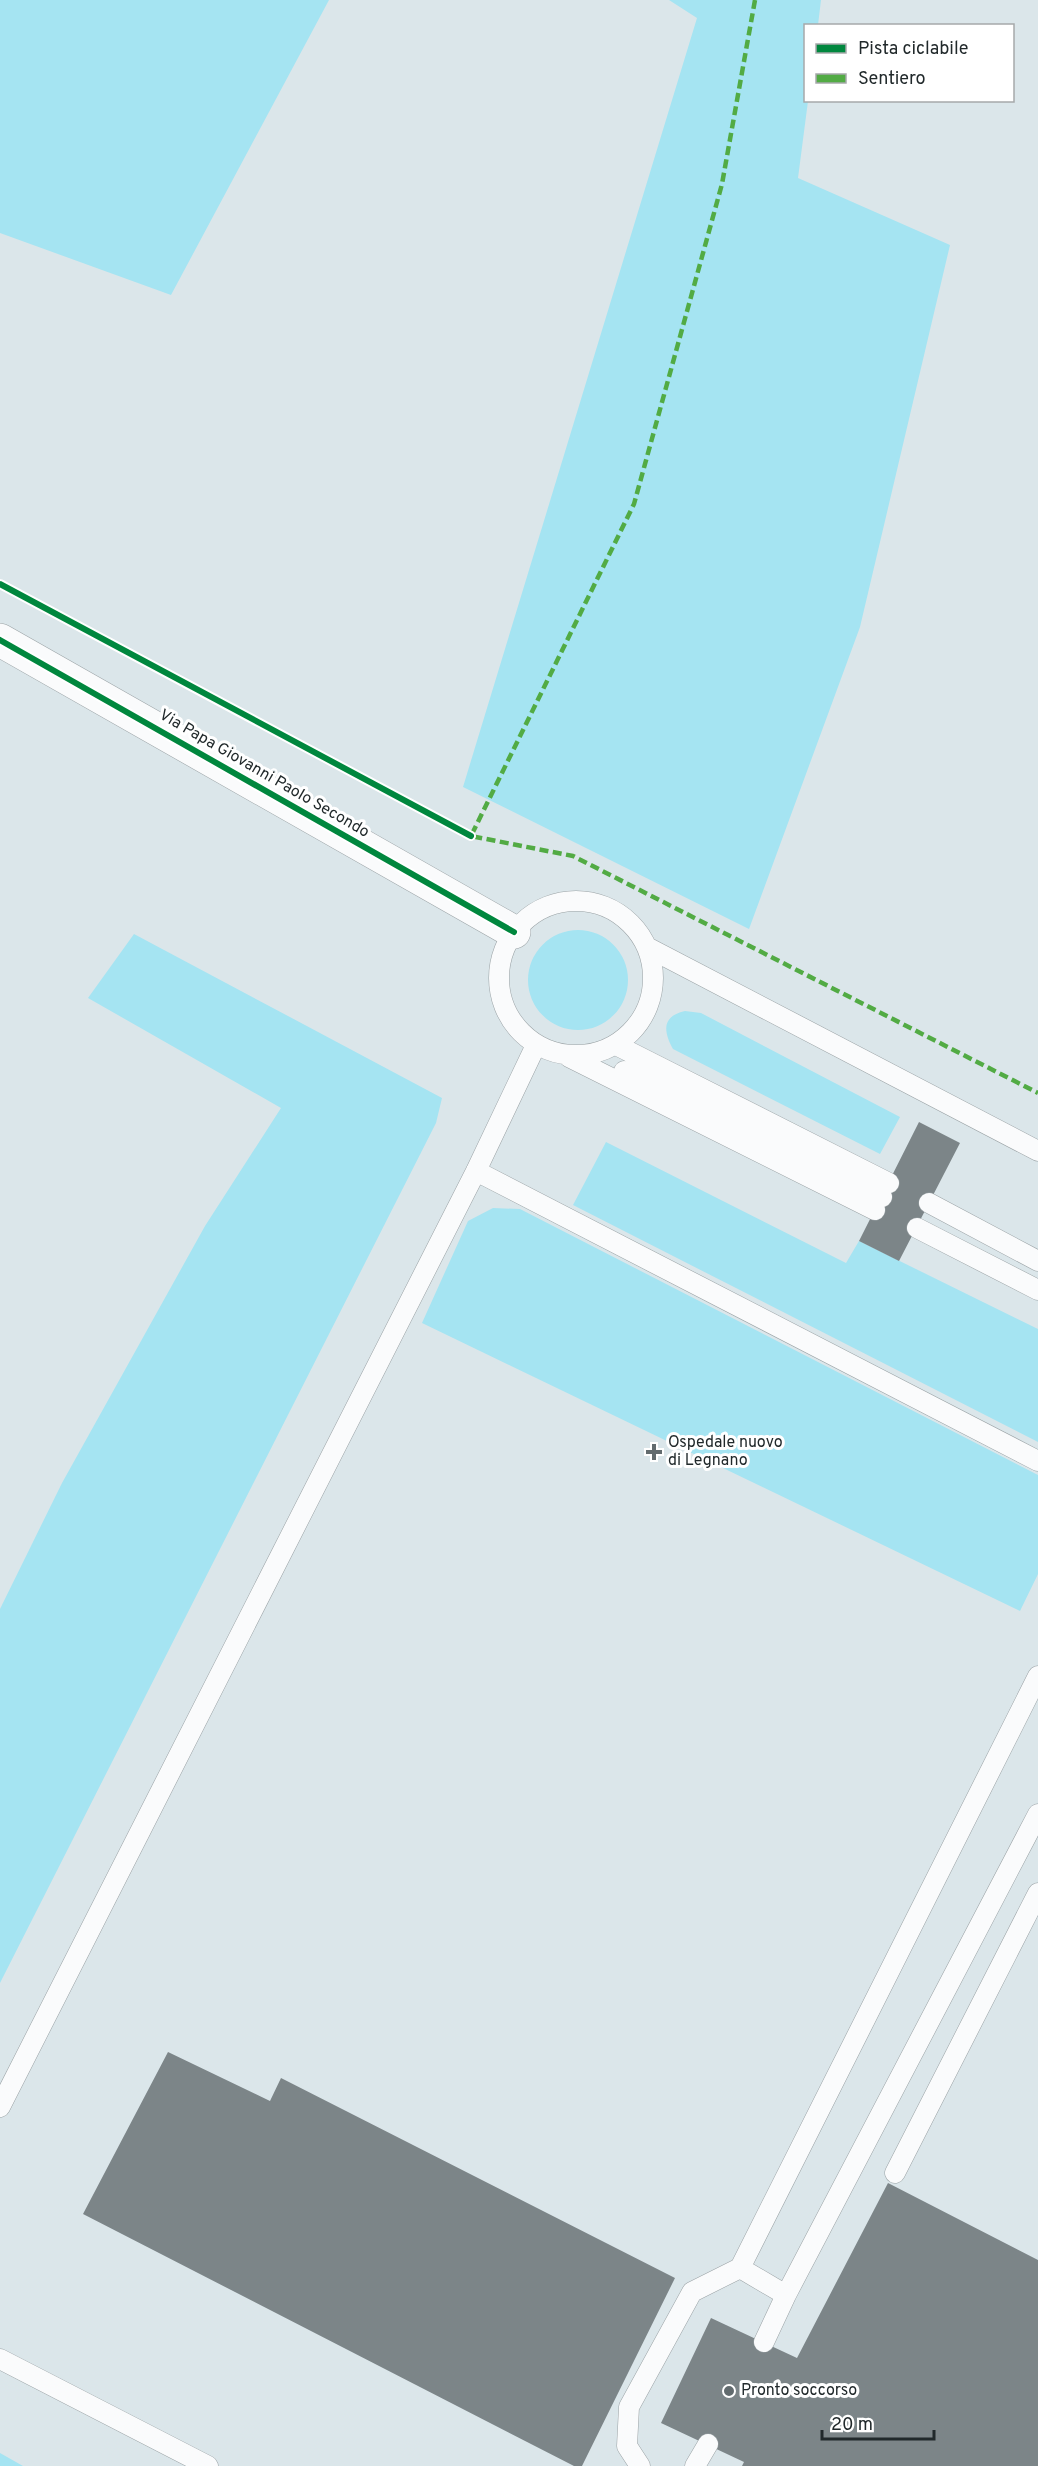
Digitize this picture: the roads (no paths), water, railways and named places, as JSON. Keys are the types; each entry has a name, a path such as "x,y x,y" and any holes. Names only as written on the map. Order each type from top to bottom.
{"street":[{"name":"Via Papa Giovanni Paolo Secondo","path":"0,640 514,932"}],"lane":[{"path":"564,1055 589,1055 616,1045 633,1030 646,1012 653,991 653,968 648,947 634,926 615,911 592,902 568,901 544,908 523,921 507,944 500,966 499,989 506,1011 519,1030 536,1045 564,1055 882,1197"},
{"path":"648,947 1038,1151"},
{"path":"0,2107 476,1171 536,1045"},
{"path":"616,1045 882,1197"},
{"path":"589,1055 731,1119 882,1197"},
{"path":"476,1171 1038,1461"},
{"path":"922,1216 1038,1261"},
{"path":"922,1216 1038,1278"},
{"path":"922,1216 1038,1290"},
{"path":"640,2466 627,2446 630,2407 692,2292 740,2268 1038,1676"},
{"path":"764,2342 786,2295 1038,1814"},
{"path":"894,2173 1038,1893"},
{"path":"740,2268 786,2295"},
{"path":"0,2359 208,2466"},
{"path":"695,2466 708,2444"}],"place":[{"name":"Ospedale nuovo di Legnano","path":"654,1452"},
{"name":"Pronto soccorso","path":"729,2391"}]}
